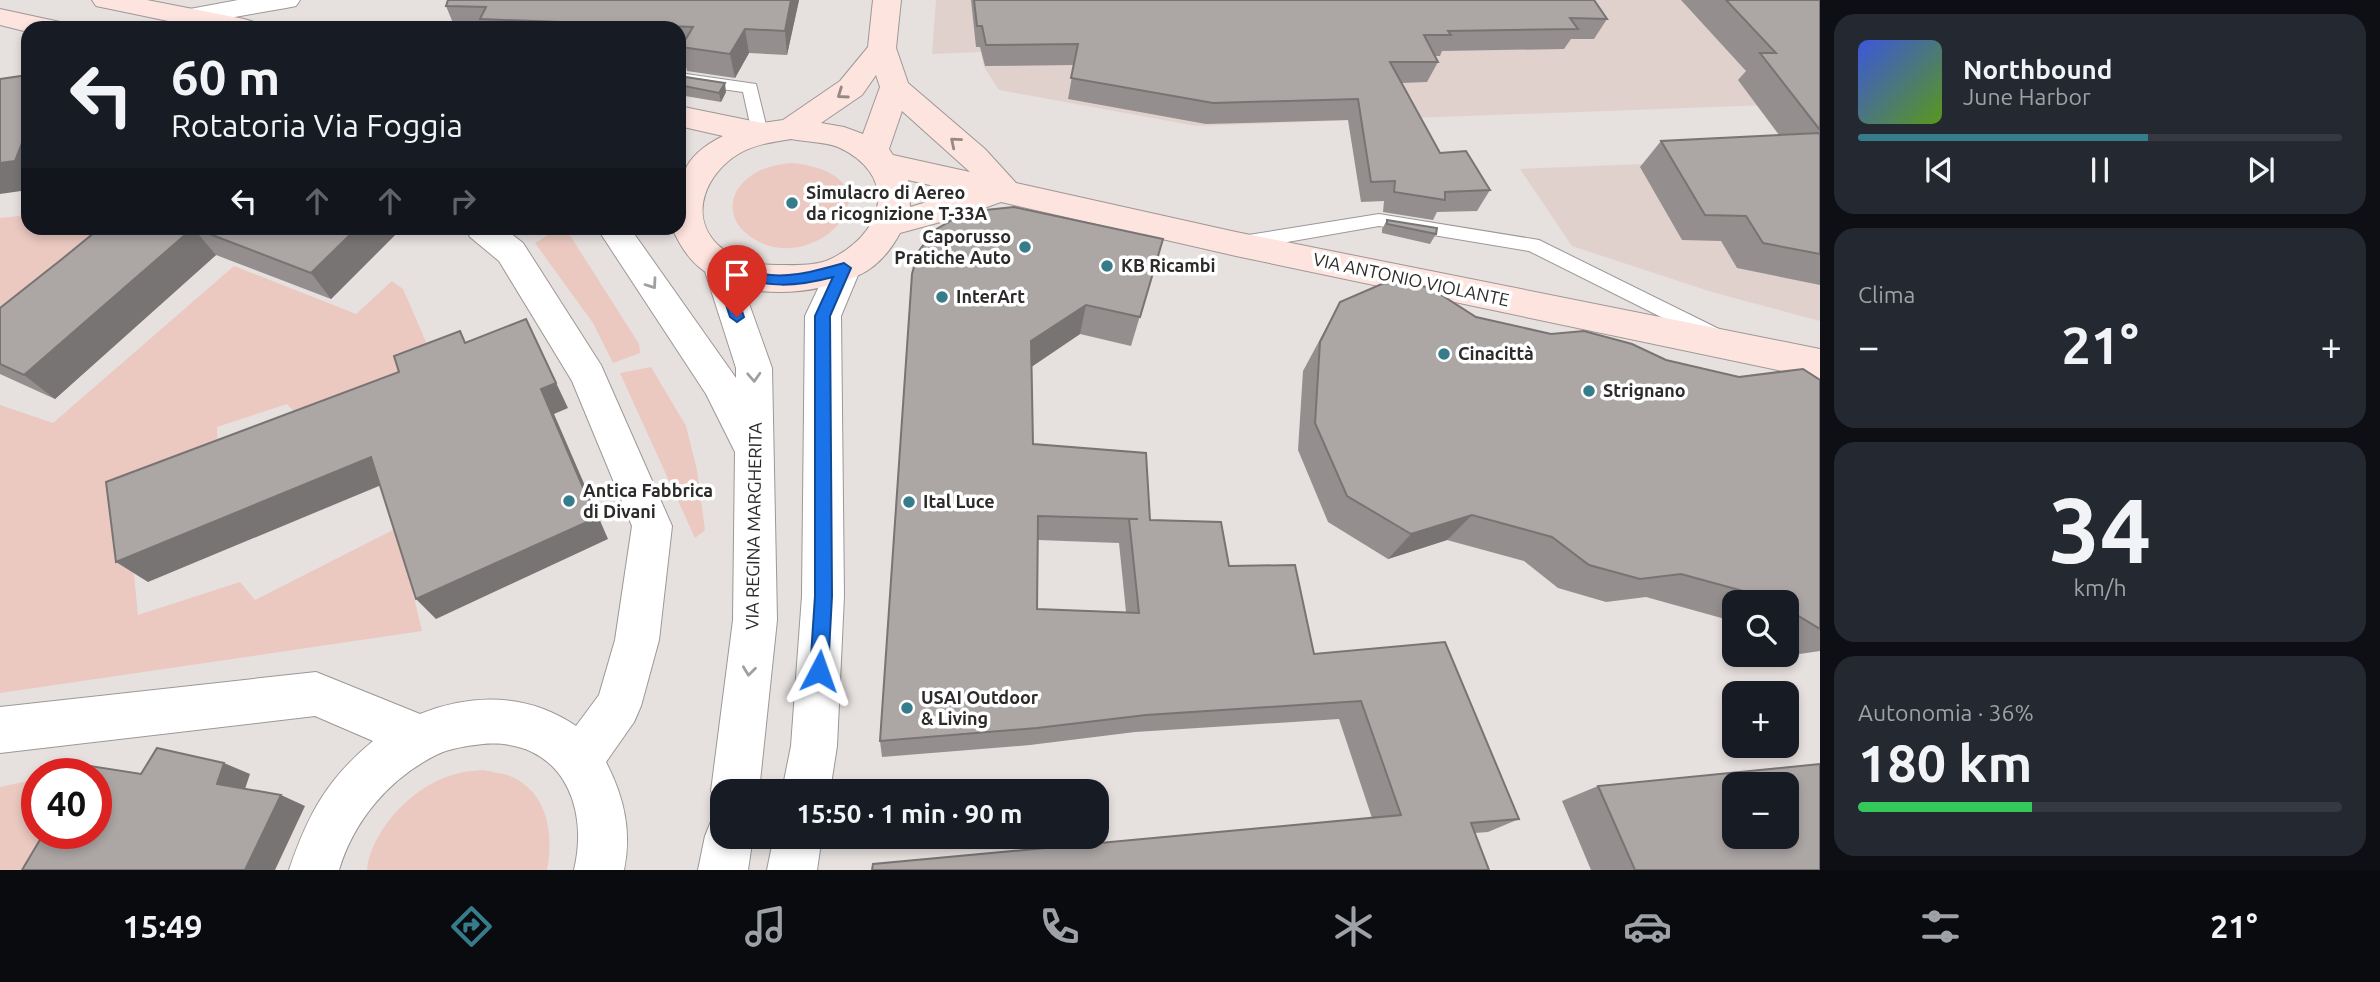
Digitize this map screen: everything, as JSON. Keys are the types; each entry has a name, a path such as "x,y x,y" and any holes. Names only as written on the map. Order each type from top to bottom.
{"main road":[{"path":"106,0 209,21"},
{"path":"887,0 882,48 895,87 929,120 974,157 1004,190 947,209 892,223"},
{"path":"0,17 21,22"},
{"path":"791,129 851,88 882,48"},
{"path":"878,158 895,87"},
{"path":"686,118 760,134"},
{"path":"686,184 722,149 760,134 791,129 827,132 856,142 878,158 896,189 897,206 892,223 872,250 844,268 815,277 782,281 756,278 720,265 692,240 686,223"},
{"name":"VIA ANTONIO VIOLANTE","path":"878,158 1236,244 1820,364"}],"street":[{"path":"189,17 286,0"},
{"path":"490,235 511,252 588,376 652,526 637,640 618,706 580,760"},
{"path":"618,235 720,384 756,456"},
{"name":"VIA REGINA MARGHERITA","path":"720,265 754,368 755,620 736,779"},
{"path":"808,779 814,746 823,596 822,316 844,268"},
{"path":"0,730 316,694 419,737"},
{"path":"314,870 317,856 342,807 377,766 419,737 465,721 510,720 550,733 580,760 600,801 604,850 599,870"},
{"path":"723,870 727,849"},
{"path":"792,870 796,849"}],"lane":[{"path":"686,79 750,88 760,134"},
{"path":"1236,244 1379,220 1534,245 1740,348"}],"shaded area":[{"path":"936,0 1820,0 1820,103 1196,126 999,90 984,67 981,52 932,54"},
{"path":"1820,157 1820,321 1712,292 1572,246 1520,169"},
{"path":"793,163 827,172 845,186 848,203 841,221 825,236 804,246 779,248 754,239 744,232 737,223 733,205 739,187 757,172"},
{"path":"21,216 21,235 128,235 0,347 0,218"},
{"path":"548,235 569,235 639,344 640,353 613,363 593,323 535,243"},
{"path":"234,266 356,314 392,281 403,289 433,358 304,423 287,404 217,427 218,454 126,495 138,615 240,582 255,600 397,528 422,631 0,693 0,405 53,423"},
{"path":"651,367 686,426 697,470 705,530 695,538 620,373"},
{"path":"483,770 507,775 533,792 540,803 548,829 550,842 547,870 367,870 377,839 398,810 411,798 441,779 462,772"},
{"path":"21,782 21,849 46,849 35,870 0,870 0,787"}],"building":[{"path":"448,0 791,0 785,31 745,29 730,54 686,48 686,39 693,27 686,27 686,21 480,19 486,7 446,6"},
{"path":"974,0 1594,0 1607,19 1570,18 1578,29 1448,31 1451,35 1424,35 1438,62 1390,62 1440,153 1466,151 1490,190 1445,192 1445,200 1394,192 1395,181 1371,182 1358,99 1213,103 1071,78 1078,44 986,45 982,26 977,26"},
{"path":"1726,0 1820,0 1820,130 1760,53 1776,53"},
{"path":"21,76 21,145 15,161 0,163 0,79"},
{"path":"686,77 725,83 719,93 686,86"},
{"path":"1820,133 1820,254 1763,243 1746,216 1705,215 1661,141"},
{"path":"1014,207 1163,239 1140,317 1086,305 1031,341 1033,444 1146,453 1150,520 1221,522 1229,566 1295,565 1314,654 1445,642 1519,819 1471,823 1489,870 872,870 873,864 1035,849 1109,849 1109,842 1401,815 1361,701 1146,715 1037,728 880,741 912,274 918,252 935,230 966,212","holes":["1038,516 1138,519 1129,519 1139,613 1037,609"]},
{"path":"1387,220 1437,228 1436,234 1387,224"},
{"path":"91,235 185,235 24,375 0,364 0,308"},
{"path":"212,235 350,235 311,273"},
{"path":"1384,283 1429,287 1476,317 1551,334 1584,331 1632,344 1666,360 1739,377 1803,369 1820,380 1820,629 1799,616 1799,590 1739,590 1681,574 1640,579 1589,565 1552,537 1472,515 1411,534 1347,496 1315,423 1320,342 1340,302"},
{"path":"526,319 556,383 541,389 596,518 416,599 371,457 116,562 106,482 399,372 394,356 460,331 465,343"},
{"path":"157,748 224,763 217,784 281,795 245,870 22,870 34,849 112,849 112,769 141,774"},
{"path":"1820,764 1820,870 1635,870 1598,786 1722,774 1722,849 1799,849 1799,772 1739,772"}],"place":[{"name":"Simulacro di Aereo da ricognizione T-33A","path":"792,203"},
{"name":"Caporusso Pratiche Auto","path":"1025,247"},
{"name":"KB Ricambi","path":"1107,266"},
{"name":"InterArt","path":"942,297"},
{"name":"Cinacittà","path":"1444,354"},
{"name":"Strignano","path":"1589,391"},
{"name":"Antica Fabbrica di Divani","path":"569,501"},
{"name":"Ital Luce","path":"909,502"},
{"name":"USAI Outdoor & Living","path":"907,708"}],"route":[{"path":"737,317 720,265 756,278 782,281 825,275 844,268 822,316 823,596 819,671"}]}
